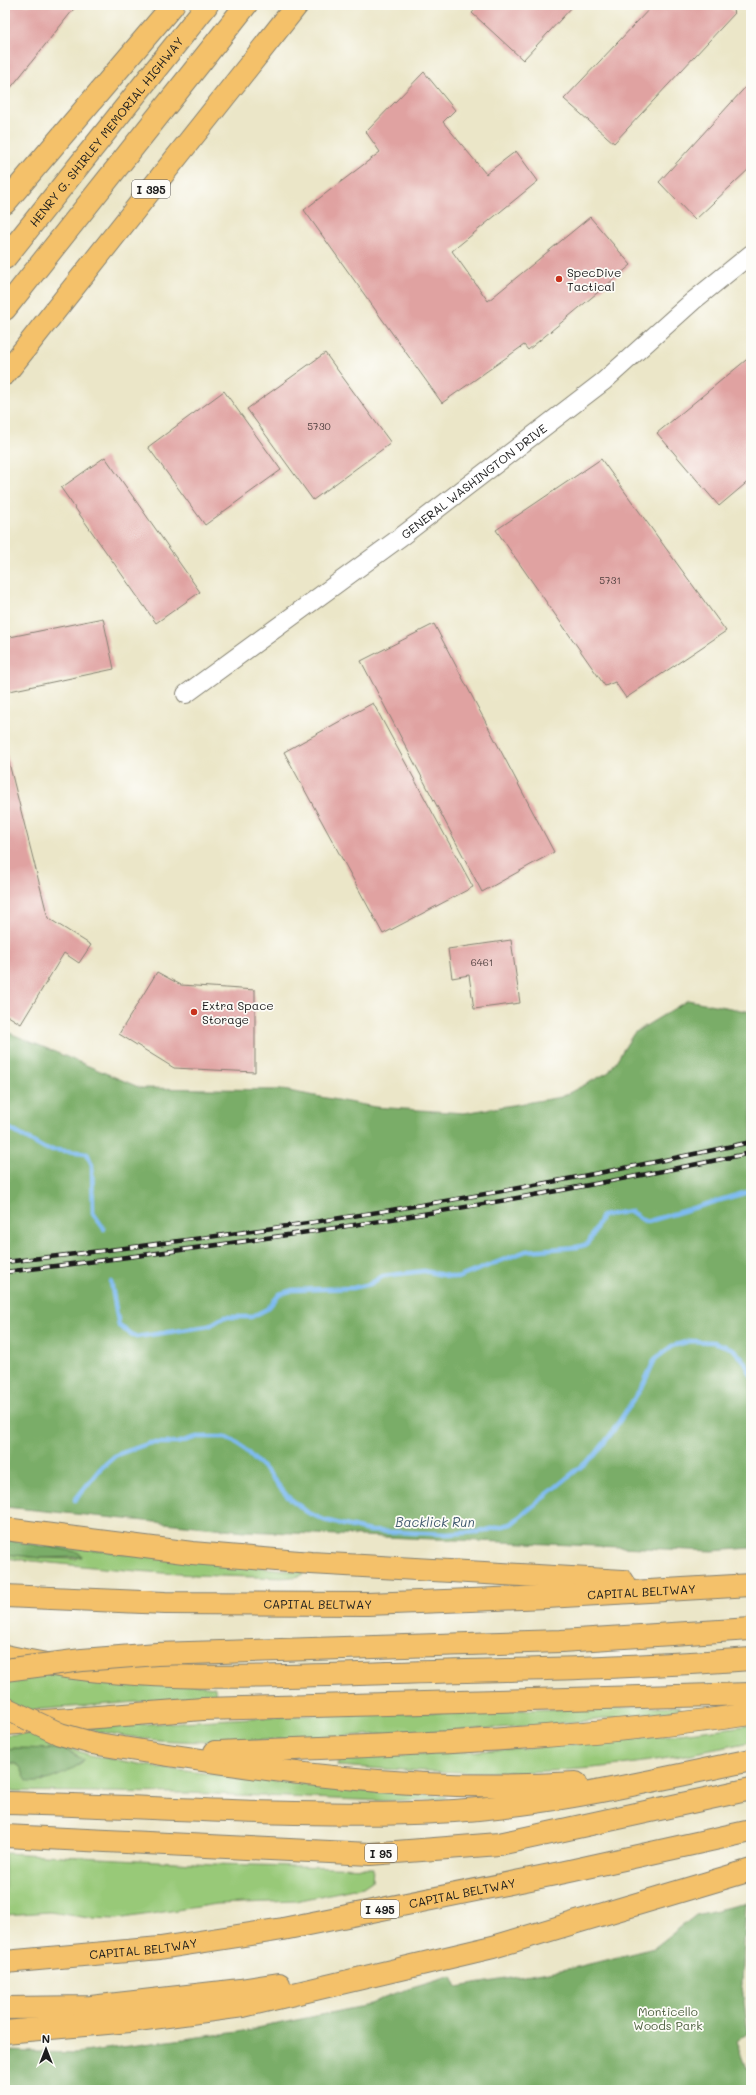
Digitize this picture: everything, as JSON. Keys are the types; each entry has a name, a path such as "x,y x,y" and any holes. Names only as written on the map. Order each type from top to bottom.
{"highway":[{"path":"5,203 173,5"},
{"name":"HENRY G. SHIRLEY MEMORIAL HIGHWAY","path":"5,258 207,5"},
{"path":"5,309 246,5"},
{"name":"I 395","path":"5,374 297,5"},
{"path":"5,1530 192,1553 310,1563 728,1588"},
{"name":"CAPITAL BELTWAY","path":"5,1596 165,1603 368,1604 548,1597 728,1588 751,1585"},
{"path":"5,1670 82,1660 157,1654 560,1641 751,1629"},
{"path":"5,1656 88,1668 162,1676 242,1677 539,1670 751,1659"},
{"path":"5,1724 203,1709 751,1694"},
{"path":"5,1708 60,1734 92,1743 253,1768 331,1777 457,1785 521,1785 592,1782 658,1775 751,1760"},
{"path":"92,1743 150,1751 203,1753 432,1743 613,1731 751,1714"},
{"path":"5,1803 351,1814 435,1812 515,1806 751,1760"},
{"name":"I 95","path":"5,1836 370,1854 499,1844 751,1789"},
{"name":"CAPITAL BELTWAY","path":"5,1962 160,1948 276,1930 565,1872 751,1831"},
{"path":"5,2032 130,2021 242,2006 493,1947 751,1870"},
{"path":"5,2008 91,2007 240,1990 493,1947"}],"street":[{"name":"GENERAL WASHINGTON DRIVE","path":"186,694 402,536 584,396 751,254"}],"green space":[{"path":"688,1000 751,1012 751,1548 712,1551 245,1531 5,1507 5,1031 141,1088 283,1090 375,1107 464,1113 561,1097 609,1072 634,1033"},
{"path":"5,1539 77,1552 82,1557 40,1558 5,1554"},
{"path":"46,1545 304,1572 304,1574 300,1576 281,1578 193,1575 99,1568 5,1558 5,1554 40,1558 77,1559 80,1554"},
{"path":"5,1665 215,1687 216,1696 5,1712"},
{"path":"679,1706 680,1708 672,1711 590,1721 467,1730 239,1741 197,1742 164,1740 80,1728 283,1716"},
{"path":"751,1725 751,1742 670,1758 605,1767 529,1772 452,1772 337,1766 339,1757 545,1747 700,1732"},
{"path":"30,1733 89,1755 168,1769 373,1792 446,1796 446,1799 384,1801 189,1793 5,1791 5,1762 18,1765 22,1769 24,1776 42,1782 81,1764 77,1755 64,1749 5,1749 5,1735"},
{"path":"5,1749 64,1749 84,1760 65,1773 48,1780 40,1782 27,1781 18,1765 5,1762"},
{"path":"5,1853 214,1864 373,1868 372,1881 363,1887 296,1901 217,1904 117,1919 89,1918 50,1912 5,1915"},
{"name":"Monticello Woods Park","path":"746,1903 742,1985 748,2033 736,2042 746,2068 751,2067 751,2090 5,2090 5,2051 75,2053 238,2032 369,2005 389,1995 452,1976 457,1987 573,1968 654,1948 696,1915"}],"building":[{"path":"5,5 77,5 5,95"},
{"path":"479,5 574,5 523,60 472,13"},
{"path":"653,5 727,5 735,13 614,143 564,99"},
{"path":"424,72 455,110 443,122 486,174 516,151 538,181 452,251 488,301 590,217 631,265 528,350 524,345 442,403 304,210 380,152 366,132"},
{"path":"751,81 751,167 695,220 659,182"},
{"path":"325,353 391,443 313,500 247,409"},
{"path":"751,356 751,479 719,506 657,433"},
{"path":"224,391 281,470 205,525 148,447"},
{"path":"105,457 200,592 156,623 61,488"},
{"path":"601,459 726,631 626,698 615,682 605,686 496,530"},
{"path":"103,618 114,669 5,692 5,638"},
{"path":"434,624 554,852 482,892 361,661"},
{"path":"373,703 473,887 383,934 284,752"},
{"path":"5,755 7,755 48,918 91,945 79,963 64,953 21,1024 5,1014"},
{"path":"511,940 520,1003 474,1009 469,975 452,978 448,949"},
{"name":"Extra Space Storage","path":"157,972 181,985 255,990 255,1072 174,1068 119,1034"}],"waterway":[{"path":"5,1126 45,1149 87,1153 92,1165 93,1213 104,1229"},
{"path":"111,1282 119,1326 136,1337 209,1326 224,1317 251,1317 267,1309 280,1294 293,1290 353,1288 370,1284 383,1276 424,1271 457,1278 526,1251 577,1247 588,1244 602,1216 630,1211 646,1222 751,1191"},
{"name":"Backlick Run","path":"75,1500 100,1469 116,1455 150,1443 177,1443 197,1437 226,1437 239,1444 270,1475 287,1496 307,1512 324,1520 369,1531 447,1534 479,1532 511,1524 595,1455 611,1434 643,1385 655,1359 672,1346 690,1341 714,1342 733,1349 745,1362 751,1375"}],"railway":[{"path":"5,1262 192,1239 380,1212 566,1179 751,1142"},
{"path":"5,1272 99,1261 379,1221 472,1206 658,1172 751,1153"}],"place":[{"name":"SpecDive Tactical","path":"559,279"},
{"name":"Extra Space Storage","path":"194,1012"}]}
